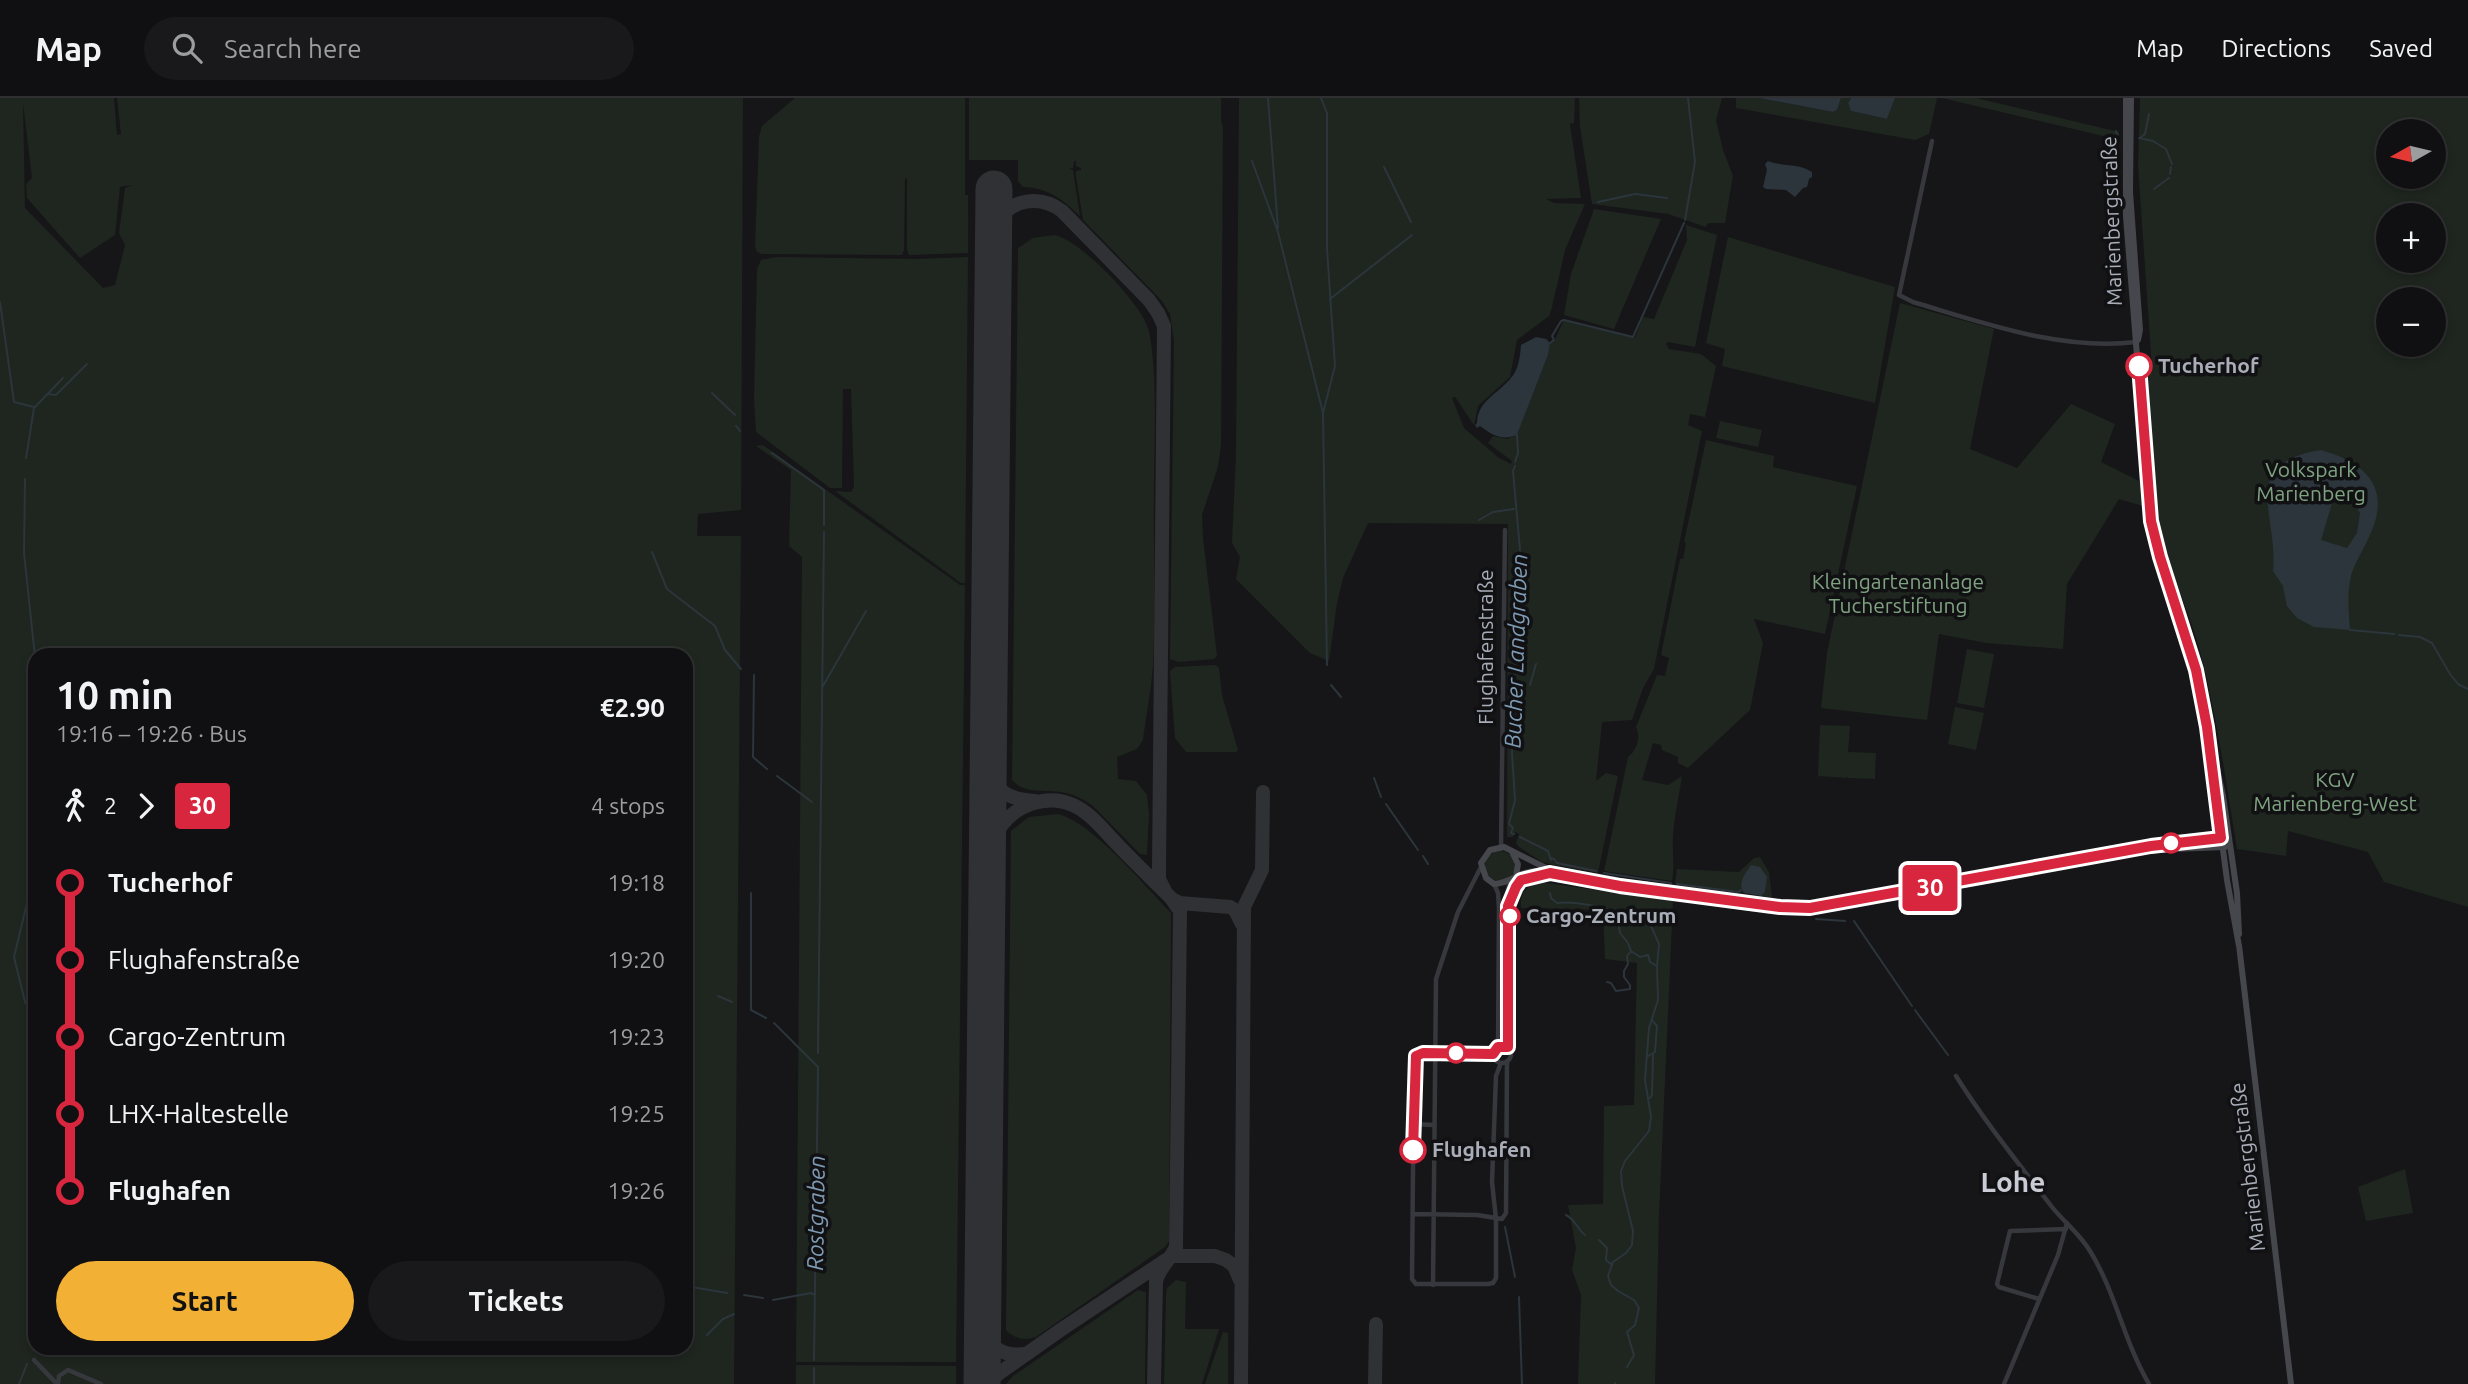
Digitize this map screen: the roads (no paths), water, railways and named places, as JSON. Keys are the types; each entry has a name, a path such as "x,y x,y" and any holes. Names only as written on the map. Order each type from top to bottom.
{"main road":[{"name":"Marienbergstraße","path":"2126,98 2129,219 2151,521 2162,565 2192,655 2207,727 2225,837 2230,845 2237,893 2239,946"},
{"name":"Marienbergstraße","path":"2129,219 2131,98"},
{"name":"Marienbergstraße","path":"2225,837 2222,847 2239,946 2291,1384"},
{"path":"1650,888 1546,868 1501,847 1487,852 1481,867 1486,878 1494,884 1529,871 1620,886 1780,907 1810,908 2151,846 2225,837"},
{"path":"2140,849 2230,845"},
{"path":"1512,851 1518,864 1513,879"}],"street":[{"path":"1932,141 1899,295 1923,305 2052,339 2105,344 2137,342"},
{"name":"Flughafenstraße","path":"1501,847 1505,530"},
{"path":"1433,1285 1436,979 1458,912 1481,867"},
{"path":"1508,906 1521,880 1550,873"},
{"path":"1413,1214 1477,1215 1502,1219 1506,1213 1507,1061 1511,1055 1508,1047 1507,893 1513,879"},
{"path":"1493,1054 1498,1047 1499,908 1494,884"},
{"path":"1498,1047 1508,1047"},
{"path":"1493,1054 1419,1054 1414,1062 1412,1279 1419,1285 1493,1283 1496,1278 1496,1219 1492,1182 1496,1076 1501,1063"},
{"path":"1493,1054 1501,1063"},
{"path":"1501,1063 1507,1061"},
{"path":"1956,1076 2054,1210 2089,1248 2100,1267 2126,1338 2149,1384"},
{"path":"1414,1125 1434,1125"},
{"path":"2039,1299 1999,1287 1997,1284 2010,1231 2067,1226"},
{"path":"2004,1384 2058,1255 2067,1226"},
{"path":"34,1360 57,1384 60,1376 68,1370 102,1384"}],"waterway":[{"path":"1268,98 1278,228"},
{"path":"1321,98 1327,113 1327,249 1335,366 1323,413"},
{"name":"Bucher Landgraben","path":"1685,220 1695,162 1688,98"},
{"path":"2140,138 2145,134 2149,114"},
{"path":"2114,138 2118,137 2116,131"},
{"path":"2139,138 2153,141 2166,149 2172,164"},
{"path":"1252,161 1278,232 1323,413 1327,665"},
{"path":"1384,167 1411,222"},
{"path":"2170,174 2171,167"},
{"path":"2154,189 2169,178"},
{"path":"1598,202 1635,194 1667,198"},
{"name":"Bucher Landgraben","path":"1550,343 1564,320 1633,337 1684,223"},
{"path":"1330,299 1412,235"},
{"path":"0,302 14,402 34,407"},
{"path":"47,394 56,395 87,364"},
{"path":"35,407 63,378"},
{"path":"712,393 735,415"},
{"path":"26,458 34,408"},
{"path":"736,426 740,431"},
{"name":"Bucher Landgraben","path":"1515,462 1518,453 1517,435"},
{"path":"772,453 824,490 824,525"},
{"name":"Bucher Landgraben","path":"1514,834 1511,833 1513,828 1509,824 1515,800 1512,753 1521,561 1513,471 1515,466"},
{"path":"25,479 24,553 34,648"},
{"path":"1479,520 1493,512 1514,509"},
{"path":"818,1053 824,532"},
{"name":"Rostgraben","path":"652,552 667,589 715,626 725,650 741,669"},
{"path":"823,686 866,611"},
{"path":"2350,630 2394,634"},
{"path":"2399,635 2420,637 2432,643 2450,674 2458,684 2468,689"},
{"path":"1530,685 1536,664"},
{"name":"Rostgraben","path":"754,675 753,757 767,769"},
{"path":"1331,685 1341,697"},
{"name":"Rostgraben","path":"777,776 812,802"},
{"path":"1374,778 1381,797"},
{"path":"1386,804 1418,850"},
{"name":"Bucher Landgraben","path":"1520,837 1548,851 1551,860"},
{"path":"1423,856 1428,864"},
{"path":"2095,863 2121,857"},
{"path":"1550,858 1557,863 1596,871"},
{"path":"1988,882 2092,863"},
{"path":"1604,873 1671,883"},
{"path":"1530,880 1538,879"},
{"path":"1541,879 1611,889"},
{"path":"1646,882 1659,885"},
{"path":"1886,901 1984,883"},
{"path":"1677,884 1738,892 1741,890"},
{"path":"1663,886 1671,887"},
{"path":"1677,887 1765,900"},
{"path":"1616,890 1625,891"},
{"path":"751,893 751,1010 766,1018"},
{"name":"Bucher Landgraben","path":"1550,893 1557,903 1588,905 1617,914 1620,933 1631,951 1640,957 1648,955 1650,962 1657,966 1658,1000 1649,1028 1645,1080 1651,1117 1649,1131 1625,1161 1621,1171 1633,1231 1632,1245 1613,1262 1608,1276 1611,1285 1634,1300 1639,1308 1635,1325 1627,1332 1634,1355 1627,1367"},
{"path":"1634,893 1672,898"},
{"path":"1843,898 1867,894"},
{"path":"28,899 14,957 28,1007"},
{"path":"1807,903 1839,899"},
{"path":"1679,900 1757,911"},
{"path":"1770,901 1788,903"},
{"path":"1850,908 1885,901"},
{"path":"1790,903 1804,903"},
{"path":"1763,912 1801,914 1839,910"},
{"name":"Bucher Landgraben","path":"1618,914 1647,917 1659,944 1657,966"},
{"path":"1816,919 1845,921"},
{"path":"1854,921 1912,1006"},
{"path":"1607,982 1611,983 1616,991 1630,989 1624,971 1628,964 1627,956 1631,951"},
{"path":"718,996 732,1002"},
{"path":"1915,1010 1948,1055"},
{"name":"Bucher Landgraben","path":"1648,1056 1655,1052 1657,1026 1652,1020"},
{"name":"Rostgraben","path":"774,1023 818,1067 814,1360"},
{"name":"Bucher Landgraben","path":"1650,1098 1653,1055"},
{"path":"1566,1215 1585,1235"},
{"name":"Bucher Landgraben","path":"1505,1227 1515,1277"},
{"path":"1599,1240 1607,1248 1606,1260 1611,1264"},
{"path":"693,1287 727,1293"},
{"path":"773,1300 811,1293 815,1295"},
{"path":"744,1295 763,1298"},
{"name":"Bucher Landgraben","path":"1519,1297 1522,1384"},
{"path":"707,1335 723,1319 734,1314"},
{"path":"19,1384 27,1364"},
{"name":"Rostgraben","path":"814,1368 814,1384"}],"place":[{"name":"Tucherhof","path":"2139,366"},
{"name":"Cargo-Zentrum","path":"1510,916"},
{"name":"Flughafen","path":"1413,1150"}],"district":[{"name":"Lohe","path":"2013,1182"}],"park label":[{"name":"Volkspark Marienberg","path":"2311,482"},
{"name":"Kleingartenanlage Tucherstiftung","path":"1898,594"},
{"name":"KGV Marienberg-West","path":"2335,792"}]}
